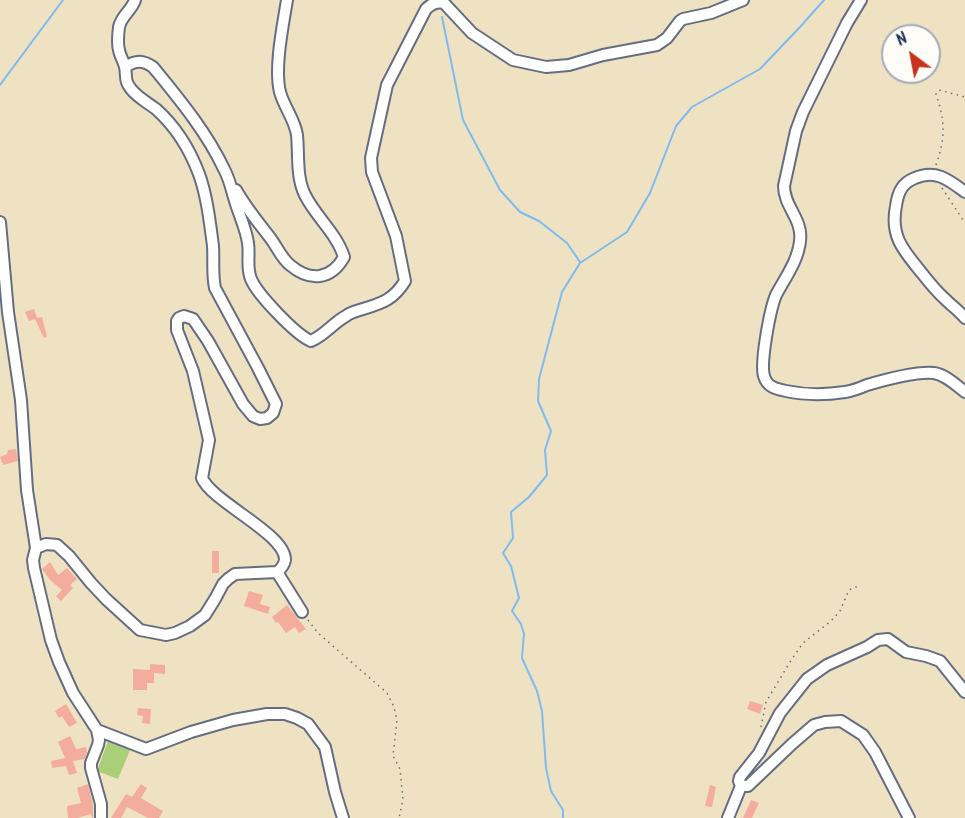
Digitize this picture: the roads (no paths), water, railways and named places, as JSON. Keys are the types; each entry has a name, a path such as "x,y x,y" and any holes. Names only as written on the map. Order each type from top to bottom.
{"street":[{"path":"36,548 46,543 57,545 99,591 140,630 166,635 190,626 205,615 223,584 235,574 277,572 285,562 277,543 208,487 202,478 209,440 192,371 177,330 179,318 184,316 193,319 243,404 253,416 260,419 267,418 273,413 276,404 215,288 212,276 213,248 209,219 199,175 186,146 171,125 133,92 125,77 125,67 119,51 119,25 135,0"},
{"path":"125,67 135,61 146,62 153,67 197,123 252,216 289,265 312,276 332,273 339,267 344,257 341,248 304,193 300,181 296,132 280,92 278,73 287,0"},
{"path":"229,180 249,245 248,271 251,281 276,311 305,339 311,341 320,337 334,323 349,314 383,303 398,291 405,280 396,236 372,172 371,158 387,85 430,5 444,3 472,33 513,60 546,67 569,65 603,55 657,45 683,19 711,13 743,0"},
{"path":"861,0 803,112 796,131 784,194 800,225 801,238 799,252 775,298 765,345 764,377 774,388 802,395 846,392 881,381 937,373 965,392"},
{"path":"965,192 943,176 925,174 904,184 898,193 894,212 896,236 900,246 938,291 965,318"},
{"path":"0,222 8,312 21,400 27,490 36,548 34,568 51,640 59,663 73,693 97,730 99,740 91,768 101,804 101,818"},
{"path":"277,572 302,612"},
{"path":"728,818 741,786 740,777 759,753 780,713 807,679 827,665 878,640 888,639 906,652 940,661 965,692"},
{"path":"97,730 146,749 191,732 233,720 267,714 285,714 297,718 308,724 325,747 343,818"},
{"path":"741,786 748,786 814,725 841,721 863,735 875,752 909,818"}],"waterway":[{"path":"0,85 63,0"},
{"path":"563,818 563,810 551,791 546,768 542,711 537,691 522,658 524,634 521,624 512,611 519,598 511,566 503,553 513,538 511,512 529,497 547,475 545,450 551,431 538,401 539,379 562,292 580,263 627,232 650,193 676,126 692,107 760,69 824,0"},
{"path":"442,17 463,120 500,190 520,212 539,221 567,243 580,262"}]}
